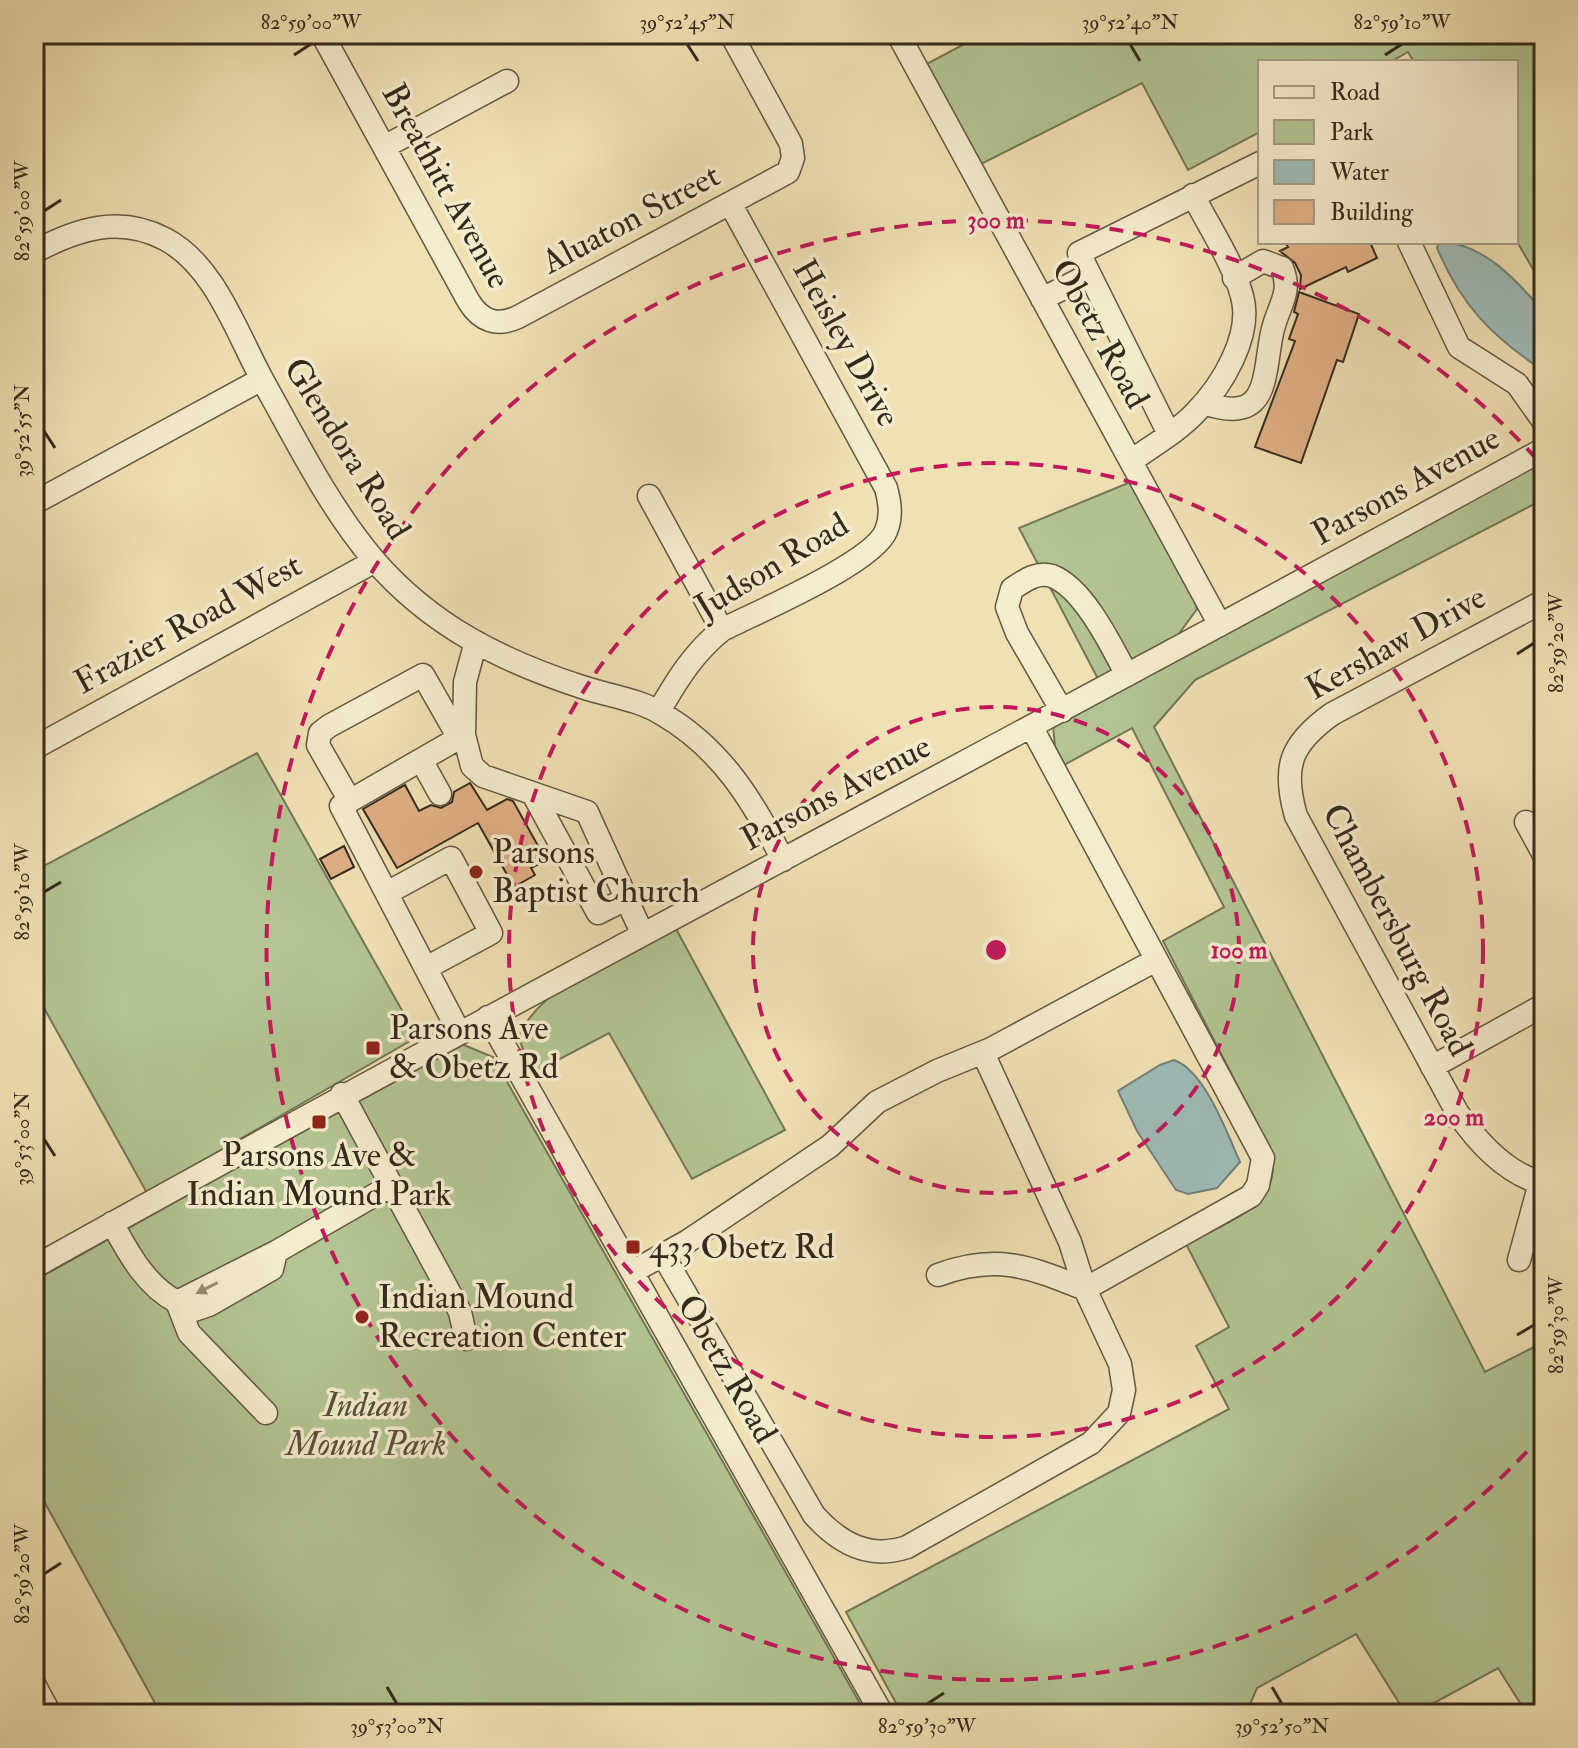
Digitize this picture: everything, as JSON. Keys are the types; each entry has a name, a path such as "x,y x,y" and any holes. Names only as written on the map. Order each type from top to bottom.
{"street":[{"name":"Breathitt Avenue","path":"322,34 469,302 479,315 494,322"},
{"name":"Aluaton Street","path":"494,322 512,320 780,179 791,163 789,139 731,34"},
{"name":"Obetz Road","path":"898,34 1220,625"},
{"path":"384,147 507,81"},
{"path":"1169,434 1079,253 1258,164"},
{"path":"1131,461 1169,434 1204,403 1229,364 1243,320 1242,295 1193,195"},
{"name":"Heisley Drive","path":"731,205 886,488 890,517"},
{"name":"Glendora Road","path":"34,252 75,231 100,226 146,230 187,254 202,272 324,489 375,561 422,608 475,645 524,668 659,711 705,745 736,778 783,860"},
{"path":"1410,244 1459,347 1517,384 1544,422"},
{"path":"1204,403 1221,409 1251,403 1262,391 1270,367 1273,330 1288,290 1282,268 1263,261 1234,278"},
{"path":"1042,299 1089,275"},
{"path":"1243,320 1273,330"},
{"path":"34,503 262,379"},
{"name":"Parsons Avenue","path":"34,1267 342,1094 1032,728 1544,449"},
{"path":"649,496 722,630"},
{"name":"Judson Road","path":"659,711 688,664 722,630 860,558 886,533 890,517"},
{"name":"Frazier Road West","path":"34,748 375,561"},
{"path":"1062,711 1017,633 1007,607 1012,589 1030,576 1051,576 1073,592 1100,627 1127,675"},
{"name":"Kershaw Drive","path":"1291,758 1307,732 1332,714 1544,601"},
{"path":"462,736 465,682 475,645"},
{"path":"350,801 318,745 320,733 423,675 462,736 472,766 483,776 587,812 642,933"},
{"path":"1032,728 1263,1158 1260,1178 1251,1196 1085,1289"},
{"path":"459,1032 341,806 462,736"},
{"name":"Chambersburg Road","path":"1291,758 1287,787 1296,816 1472,1135 1516,1171 1542,1183"},
{"path":"421,760 440,794"},
{"path":"533,794 598,913 626,899"},
{"path":"1526,822 1544,855"},
{"path":"387,893 451,858 491,933 426,968"},
{"path":"632,1272 830,1146 877,1102 937,1071 983,1053 1156,960"},
{"path":"1432,1067 1544,1005"},
{"name":"Obetz Road","path":"488,1017 882,1714"},
{"path":"663,1255 814,1515 832,1535 855,1548 876,1552 895,1551 1091,1443 1119,1413 1124,1390 1120,1364 1085,1289 1070,1242 983,1053"},
{"path":"342,1094 460,1312 466,1339"},
{"path":"1519,1260 1542,1183"},
{"path":"177,1302 276,1252 392,1185"},
{"path":"112,1223 134,1262 161,1294 177,1302 189,1333 266,1413"},
{"path":"938,1275 979,1262 1000,1262 1046,1273 1085,1289"},
{"path":"781,1532 814,1515"},
{"path":"34,1684 50,1714"}],"green space":[{"path":"983,34 1544,34 1544,288 1518,243 1518,60 1413,60 1408,52 1394,60 1258,60 1258,133 1188,170 1142,83 977,166 923,66"},
{"path":"1531,466 1544,466 1544,499 1195,680 1154,727 1485,1372 1544,1342 1544,1714 1527,1714 1498,1668 1414,1714 1406,1714 1356,1634 1257,1688 1246,1714 902,1714 846,1612 1229,1409 1196,1346 1229,1327 1186,1244 1249,1209 1270,1184 1273,1168 1270,1149 1163,941 1224,907 1132,728 1064,765 1055,747 1053,725"},
{"path":"1133,481 1189,585 1197,609 1175,639 1098,679 1019,528"},
{"path":"257,753 417,1037 147,1193 34,990 34,871"},
{"path":"675,927 785,1130 692,1179 609,1033 533,1073 518,1037 545,1001 565,986 609,959"},
{"name":"Indian Mound Park","path":"459,1043 493,1057 866,1714 161,1714 34,1483 34,1281"}],"water":[{"path":"1438,244 1455,244 1484,256 1511,276 1544,312 1544,371 1480,318 1457,286 1437,248"},
{"path":"1174,1060 1196,1076 1205,1089 1240,1162 1217,1188 1188,1194 1176,1190 1137,1131 1118,1091 1160,1065"}],"building":[{"path":"1286,244 1371,244 1377,258 1348,272 1346,267 1300,289 1301,275 1295,263 1280,251 1288,247"},
{"path":"1299,292 1359,314 1343,362 1337,360 1301,463 1255,447 1295,341 1289,339 1298,314 1294,312"},
{"path":"470,783 487,810 507,799 513,801 546,860 531,868 535,875 514,887 478,823 397,868 363,809 405,785 419,811 431,805 441,808 452,802 454,792"},
{"path":"344,846 354,867 331,879 320,859"}],"place":[{"name":"Parsons Baptist Church","path":"476,872"},
{"name":"Parsons Ave & Obetz Rd","path":"373,1048"},
{"name":"Parsons Ave & Indian Mound Park","path":"319,1122"},
{"name":"433 Obetz Rd","path":"633,1247"},
{"name":"Indian Mound Recreation Center","path":"362,1317"}]}
